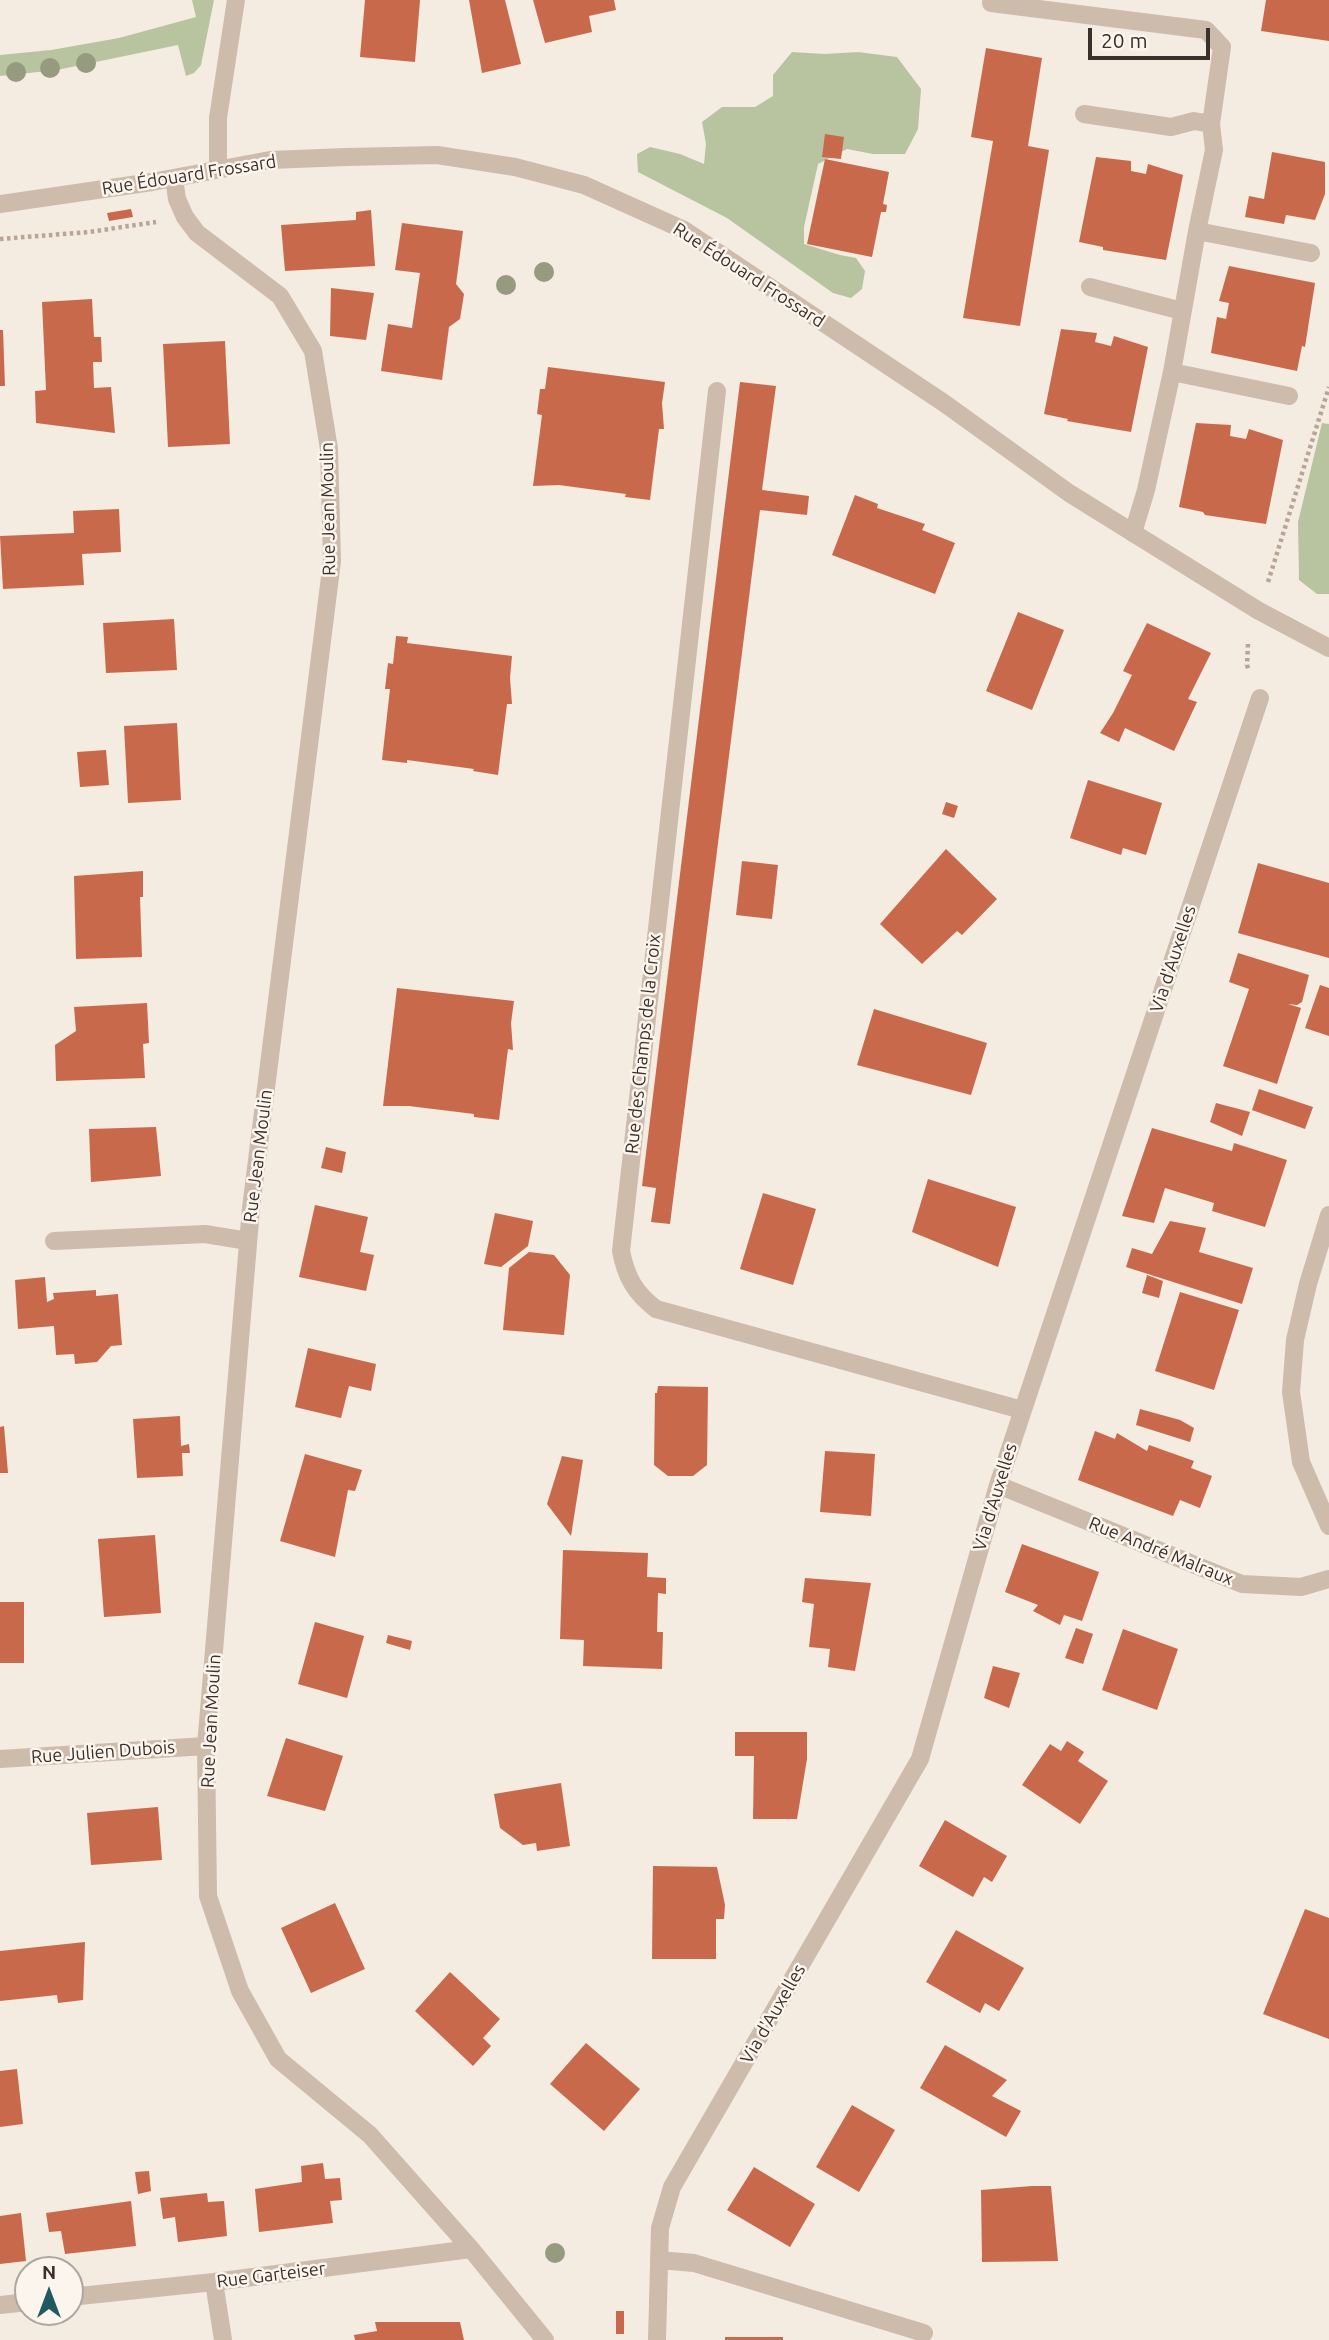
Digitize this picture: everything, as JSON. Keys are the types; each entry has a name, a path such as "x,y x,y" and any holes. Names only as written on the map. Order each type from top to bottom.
{"street":[{"path":"218,168 218,118 236,0"},
{"path":"991,3 1206,30 1222,47 1211,124 1214,150 1172,372 1146,490 1133,533"},
{"path":"1084,114 1171,127 1194,121 1211,124"},
{"name":"Rue Édouard Frossard","path":"0,204 174,178 270,160 437,155 515,167 584,185 684,230 952,408 1069,493 1259,611 1329,648"},
{"name":"Rue Jean Moulin","path":"174,178 177,200 197,233 280,296 313,351 330,449 332,561 248,1241 206,1746 208,1896 240,1991 278,2059 370,2135 471,2249"},
{"path":"1197,231 1311,253"},
{"path":"1090,287 1182,311"},
{"path":"1172,372 1289,396"},
{"name":"Rue des Champs de la Croix","path":"717,391 632,1138 621,1251 625,1269 633,1287 656,1309 1022,1410"},
{"name":"Via d'Auxelles","path":"657,2340 660,2228 672,2187 920,1759 1022,1410 1260,698"},
{"path":"1329,1214 1294,1340 1291,1392 1301,1462 1329,1526"},
{"path":"54,1241 205,1234 248,1241"},
{"name":"Rue André Malraux","path":"998,1485 1242,1584 1301,1587 1329,1579"},
{"name":"Rue Julien Dubois","path":"0,1759 206,1746"},
{"path":"471,2249 545,2340"},
{"name":"Rue Garteiser","path":"84,2296 471,2249"},
{"path":"659,2260 694,2263 924,2333"},
{"path":"214,2282 223,2340"}],"path":[{"path":"0,239 89,232 185,217"},
{"path":"1268,582 1329,387"}],"green space":[{"path":"192,0 214,0 201,65 194,73 186,76 178,45 57,70 0,76 0,55 51,50 119,38 196,17"},
{"path":"792,52 858,52 897,57 921,89 918,129 905,154 873,154 847,149 818,164 804,227 804,244 856,258 865,271 862,289 851,298 833,293 727,218 638,172 637,154 650,147 680,154 704,164 706,144 702,122 722,107 755,107 773,96 773,75"},
{"path":"1322,423 1329,424 1329,594 1317,594 1299,580 1298,522"}],"building":[{"path":"365,0 420,0 415,62 360,57"},
{"path":"469,0 505,0 521,64 482,73"},
{"path":"533,0 614,0 616,10 589,16 592,32 545,43"},
{"path":"1266,0 1329,0 1329,41 1261,31"},
{"path":"986,48 1042,58 1028,146 1049,150 1020,326 963,318 993,141 971,137"},
{"path":"825,134 844,137 841,159 822,157"},
{"path":"1272,152 1325,162 1325,194 1315,220 1286,215 1284,224 1245,217 1249,196 1264,199"},
{"path":"1096,157 1131,161 1131,171 1146,174 1148,164 1183,175 1166,260 1103,250 1103,247 1079,242"},
{"path":"825,159 889,172 883,204 887,205 886,212 881,212 872,257 807,244"},
{"path":"131,209 133,217 109,221 107,213"},
{"path":"371,210 375,266 285,271 281,225 356,220 356,212"},
{"path":"402,223 463,231 456,284 464,294 460,319 449,327 442,380 381,371 388,324 412,328 420,273 395,270"},
{"path":"1229,266 1315,283 1305,347 1302,346 1297,371 1211,353 1217,317 1226,319 1229,303 1219,301"},
{"path":"331,288 374,293 366,340 330,336"},
{"path":"92,299 94,337 101,337 102,362 93,362 94,388 111,387 115,433 36,423 35,391 46,390 42,302"},
{"path":"1061,329 1097,333 1095,342 1111,346 1114,336 1148,347 1131,432 1067,421 1068,419 1044,414"},
{"path":"0,330 3,330 5,386 0,386"},
{"path":"225,341 230,444 168,447 163,344"},
{"path":"548,367 665,382 662,403 664,429 659,429 650,500 559,485 533,486 542,415 537,414 540,389 545,389"},
{"path":"740,382 776,386 762,490 809,496 807,515 760,510 670,1224 651,1222 656,1188 642,1186"},
{"path":"1196,423 1231,425 1230,436 1246,439 1249,429 1283,440 1266,524 1205,515 1203,512 1179,507"},
{"path":"855,495 878,504 877,508 925,524 922,530 955,543 935,594 832,555"},
{"path":"119,509 121,552 82,554 84,585 3,589 0,536 74,533 73,511"},
{"path":"1018,612 1064,630 1032,710 986,691"},
{"path":"174,619 177,670 106,673 103,623"},
{"path":"1147,623 1211,653 1188,699 1197,702 1174,751 1125,728 1119,742 1100,733 1132,675 1123,671"},
{"path":"396,636 408,637 407,643 512,656 512,704 507,704 498,775 407,760 407,763 382,760 390,689 385,689 388,663 393,664"},
{"path":"177,723 181,800 128,803 124,726"},
{"path":"106,750 109,785 80,787 77,752"},
{"path":"1088,780 1162,803 1146,855 1123,848 1121,855 1070,838"},
{"path":"946,802 958,806 954,818 942,814"},
{"path":"946,849 997,899 962,935 957,931 922,964 880,924"},
{"path":"742,861 778,865 772,919 736,915"},
{"path":"1258,863 1329,883 1329,958 1238,933"},
{"path":"143,871 143,897 140,897 142,957 76,959 74,876"},
{"path":"1238,953 1309,975 1302,1002 1297,1005 1288,1004 1301,1008 1277,1084 1223,1066 1249,989 1229,982"},
{"path":"1320,985 1329,988 1329,1036 1305,1028"},
{"path":"397,988 514,1001 511,1023 513,1050 508,1049 499,1120 409,1106 383,1106"},
{"path":"147,1003 149,1043 143,1044 145,1078 56,1081 55,1045 76,1031 74,1007"},
{"path":"874,1009 987,1043 971,1095 857,1065"},
{"path":"1259,1089 1313,1107 1305,1129 1252,1110"},
{"path":"1216,1103 1250,1112 1242,1136 1210,1122"},
{"path":"156,1127 161,1176 91,1182 89,1129"},
{"path":"1152,1128 1232,1151 1234,1143 1287,1160 1265,1227 1212,1211 1214,1203 1165,1188 1154,1223 1122,1216"},
{"path":"326,1147 346,1152 342,1173 321,1168"},
{"path":"928,1179 1016,1207 998,1267 912,1232"},
{"path":"763,1193 816,1209 793,1285 740,1269"},
{"path":"315,1205 368,1217 360,1252 374,1255 366,1291 299,1277"},
{"path":"495,1213 533,1221 528,1246 501,1267 484,1264"},
{"path":"1170,1221 1206,1228 1199,1252 1253,1268 1242,1304 1126,1267 1132,1248 1152,1254"},
{"path":"529,1252 554,1255 570,1275 564,1335 503,1330 509,1268"},
{"path":"1147,1275 1163,1281 1159,1298 1142,1293"},
{"path":"45,1277 47,1302 54,1299 53,1293 96,1290 96,1296 118,1294 122,1345 111,1346 97,1362 75,1364 74,1354 56,1355 54,1326 18,1329 15,1280"},
{"path":"1180,1292 1239,1310 1214,1390 1155,1371"},
{"path":"308,1348 376,1364 371,1391 349,1386 341,1418 295,1407"},
{"path":"658,1386 708,1387 707,1465 693,1476 668,1476 654,1465 655,1393"},
{"path":"1140,1409 1180,1420 1194,1428 1190,1442 1136,1425"},
{"path":"180,1416 181,1446 189,1444 190,1453 182,1453 183,1476 137,1478 133,1419"},
{"path":"4,1426 8,1473 0,1473 0,1427"},
{"path":"1095,1431 1115,1439 1117,1433 1147,1451 1149,1445 1194,1461 1191,1468 1212,1476 1200,1508 1180,1500 1173,1516 1078,1480"},
{"path":"825,1451 875,1454 871,1516 820,1512"},
{"path":"305,1454 362,1470 355,1491 348,1490 335,1557 280,1541"},
{"path":"562,1456 583,1460 571,1536 547,1504"},
{"path":"155,1535 161,1613 104,1617 98,1539"},
{"path":"1022,1544 1099,1572 1082,1621 1064,1615 1060,1625 1033,1611 1038,1605 1005,1592"},
{"path":"563,1550 648,1553 647,1577 666,1578 666,1594 658,1593 657,1632 663,1632 662,1669 583,1666 584,1640 560,1639"},
{"path":"805,1578 871,1583 855,1671 828,1667 830,1649 809,1647 814,1604 802,1602"},
{"path":"0,1602 24,1602 24,1663 0,1663"},
{"path":"315,1622 364,1636 347,1698 298,1684"},
{"path":"1076,1628 1093,1634 1083,1664 1065,1658"},
{"path":"1123,1629 1178,1649 1157,1710 1102,1690"},
{"path":"388,1635 412,1641 410,1650 386,1643"},
{"path":"993,1666 1020,1673 1009,1708 984,1698"},
{"path":"735,1732 807,1732 807,1759 797,1819 753,1819 754,1756 735,1756"},
{"path":"286,1738 343,1756 325,1811 267,1796"},
{"path":"1067,1741 1084,1752 1078,1761 1108,1781 1080,1824 1022,1785 1050,1744 1061,1751"},
{"path":"561,1783 570,1846 537,1851 536,1843 523,1845 500,1828 494,1794"},
{"path":"158,1807 162,1860 91,1865 87,1813"},
{"path":"945,1820 1007,1856 992,1882 984,1877 973,1897 919,1866"},
{"path":"653,1866 717,1867 725,1905 724,1919 716,1919 716,1959 652,1959"},
{"path":"335,1903 365,1969 311,1993 281,1928"},
{"path":"1305,1909 1329,1918 1329,2039 1263,2014"},
{"path":"956,1930 1024,1968 999,2011 985,2003 980,2013 926,1982"},
{"path":"85,1942 83,2000 58,2003 57,1995 0,2001 0,1951"},
{"path":"450,1972 500,2019 483,2038 491,2046 473,2066 415,2011"},
{"path":"586,2043 640,2089 604,2131 550,2084"},
{"path":"945,2045 1007,2080 992,2096 1021,2111 1006,2137 920,2088"},
{"path":"17,2069 23,2124 0,2127 0,2071"},
{"path":"852,2105 895,2130 859,2192 816,2167"},
{"path":"323,2163 325,2179 340,2178 342,2200 330,2201 333,2223 259,2232 255,2189 302,2182 301,2166"},
{"path":"754,2167 815,2204 790,2247 727,2210"},
{"path":"149,2171 151,2191 138,2194 135,2172"},
{"path":"1051,2186 1058,2261 982,2262 981,2190"},
{"path":"207,2193 208,2202 224,2201 227,2236 178,2242 175,2217 163,2219 160,2198"},
{"path":"131,2201 136,2246 65,2254 61,2231 49,2232 46,2213"},
{"path":"21,2213 25,2256 14,2256 14,2262 0,2264 0,2216"},
{"path":"616,2311 624,2311 624,2334 616,2334"},
{"path":"375,2322 460,2322 464,2340 355,2340 354,2335 377,2331"},
{"path":"725,2337 783,2337 783,2340 725,2340"}]}
